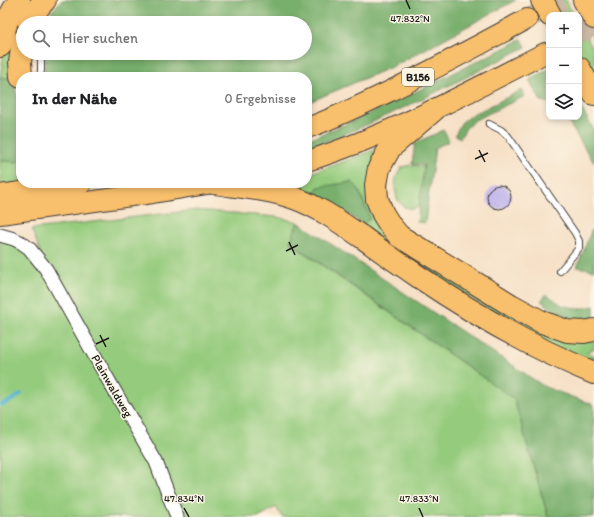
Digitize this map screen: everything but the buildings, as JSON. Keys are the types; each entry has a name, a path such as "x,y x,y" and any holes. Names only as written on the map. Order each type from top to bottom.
{"highway":[{"path":"542,0 548,12"},
{"path":"584,0 594,18"},
{"path":"0,46 7,21 12,10 33,12"},
{"path":"20,60 21,72"},
{"path":"582,73 594,94"},
{"path":"434,110 390,148 379,168 376,185 377,199 383,214 390,225 400,236 511,305 542,322 568,331 584,332 594,330"},
{"path":"247,188 268,191 294,198 308,204 335,219 419,277 482,317 537,347 594,373"}],"main road":[{"name":"B156","path":"312,126 341,115 396,88 467,52 527,19"},
{"path":"312,159 362,142 434,110 545,53"},
{"path":"0,195 48,188"},
{"path":"0,214 183,188"}],"street":[{"name":"Plainwaldweg","path":"0,235 22,242 30,248 46,269 156,462 177,517"}],"lane":[{"path":"41,60 41,72"},
{"path":"489,124 501,130 508,136 579,241 579,248 560,271"}],"green space":[{"path":"26,0 35,0 25,16 19,16"},
{"path":"62,0 516,0 396,65 312,101 312,72 44,72 45,60 312,60 312,16 48,15"},
{"path":"551,0 566,0 572,12 557,12"},
{"path":"16,23 14,79 0,77 4,51"},
{"path":"582,29 594,51 594,78 582,57"},
{"path":"522,39 526,47 386,116 337,138 312,146 312,138 407,96"},
{"path":"546,71 546,102 541,101 529,80"},
{"path":"0,77 14,79 16,93 16,162 0,161"},
{"path":"522,90 525,96 475,120 466,128 460,138 455,135 461,123 470,116"},
{"path":"582,109 594,130 594,163 567,120 582,120"},
{"path":"444,130 449,141 435,148 425,223 417,222 424,165 412,164 415,143"},
{"path":"385,146 389,236 594,337 594,349 586,352 594,356 594,366 540,342 370,233 363,224 370,217 358,188 311,198 288,188 312,188 312,172"},
{"path":"0,161 16,162 16,184 0,187"},
{"path":"409,165 425,167 421,205 413,209 404,207 397,199 395,188 396,177 401,168"},
{"path":"352,182 358,188 370,218 363,224 329,202 311,198 318,187"},
{"path":"196,210 277,217 298,222 290,243 514,399 548,517 282,517 276,507 258,517 0,517 0,235 45,267 32,229"},
{"path":"298,222 545,387 594,405 594,517 547,517 548,516 514,399 290,242"},
{"path":"592,229 594,235 594,270 577,267"},
{"path":"546,294 562,305 579,309 594,306 594,320 579,320 559,313 541,301"}],"waterway":[{"path":"0,405 11,401 21,394"}],"tunnel":[{"path":"527,19 563,0"},
{"path":"582,32 594,26"}]}
